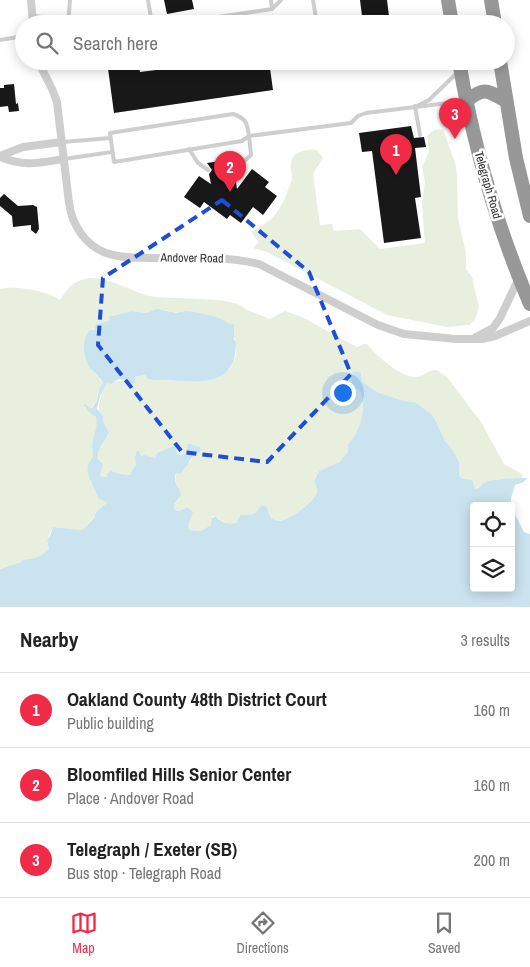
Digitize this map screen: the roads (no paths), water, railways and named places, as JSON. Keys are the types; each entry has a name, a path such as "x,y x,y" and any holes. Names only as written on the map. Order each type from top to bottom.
{"highway":[{"path":"448,0 450,15"},
{"path":"491,0 494,15"},
{"name":"Telegraph Road","path":"461,70 466,101 485,178 502,232 530,304"},
{"path":"501,70 516,158 530,216"},
{"path":"466,101 483,91 506,100"}],"street":[{"path":"31,0 32,15"},
{"name":"Andover Road","path":"42,70 57,102 72,218 83,236 95,247 105,252 126,257 219,259 250,262 269,268 392,331 404,334 456,339 482,339 495,336 530,321"},
{"path":"0,156 23,147 62,142"},
{"path":"0,156 14,162 27,164 64,159"},
{"path":"472,339 493,328 500,318 519,278"}],"lane":[{"path":"68,15 70,0"},
{"path":"148,0 150,15"},
{"path":"270,0 272,8"},
{"path":"228,15 272,8 281,0"},
{"path":"313,0 316,15"},
{"path":"0,40 15,38"},
{"path":"415,106 429,100 456,70"},
{"path":"234,166 242,163 251,155 249,136 247,123 241,117 233,114 110,133 114,162 242,141 249,136 351,123 358,116 366,113 466,101"},
{"path":"415,106 420,135"},
{"path":"62,142 110,138"},
{"path":"190,149 198,163 208,170"},
{"path":"64,159 112,152"}],"water":[{"path":"157,309 177,313 195,312 234,324 234,339 236,342 234,359 228,370 220,377 209,380 156,380 148,379 145,375 135,377 135,383 119,379 111,384 107,383 100,396 97,409 103,416 103,421 109,433 98,452 98,459 103,465 100,476 107,477 107,474 111,471 130,475 136,466 135,457 137,451 139,451 141,456 145,455 155,458 158,452 175,446 177,454 181,455 186,453 188,444 191,444 200,447 201,450 193,456 180,474 176,473 175,480 181,496 174,504 175,510 179,511 187,507 193,512 188,525 189,530 201,531 211,525 212,518 216,516 225,522 236,523 240,515 254,514 260,507 264,506 266,506 271,518 278,521 288,518 301,510 315,496 317,489 314,481 319,471 340,462 348,452 348,445 359,427 362,414 360,391 352,385 351,378 354,372 358,371 361,373 362,381 377,392 404,401 415,402 431,414 445,441 453,450 459,462 459,475 463,479 472,480 475,489 489,481 527,478 524,482 515,485 511,502 470,502 470,592 515,592 515,515 524,532 530,534 530,607 0,607 0,569 37,557 46,552 49,549 47,540 53,527 82,530 94,518 97,511 107,503 98,498 88,473 89,462 93,457 92,445 96,428 96,417 84,405 92,408 103,383 90,368 86,359 84,349 85,338 90,330 94,330 96,325 110,320 109,317 132,311 146,313"}],"place":[{"name":"Telegraph / Exeter (SB)","path":"455,139"},
{"name":"Oakland County 48th District Court","path":"396,175"},
{"name":"Bloomfiled Hills Senior Center","path":"230,192"}]}
